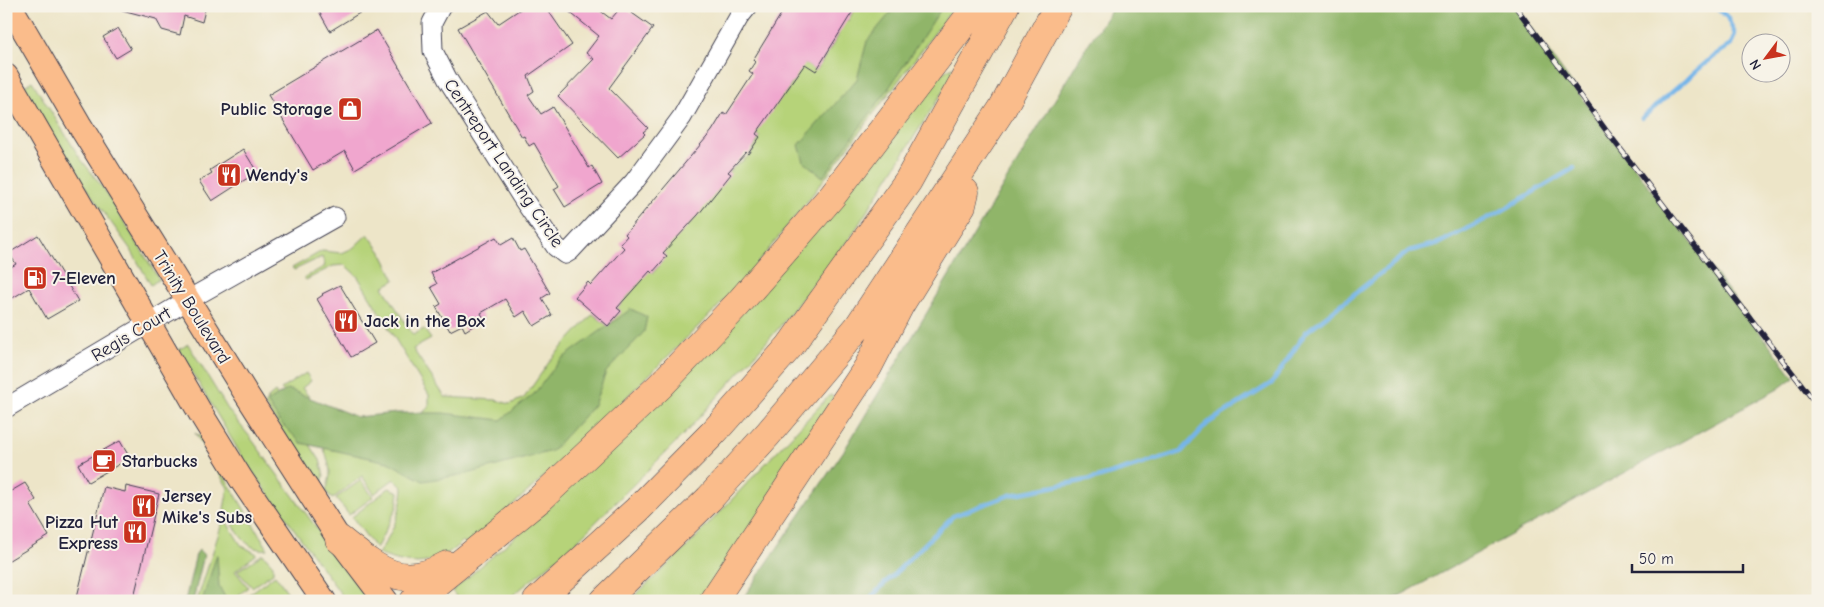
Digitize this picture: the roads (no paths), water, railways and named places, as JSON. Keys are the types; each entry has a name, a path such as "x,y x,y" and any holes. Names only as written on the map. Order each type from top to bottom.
{"highway":[{"path":"414,601 541,498 660,386 738,304 832,196 977,6"},
{"path":"537,601 643,504 714,432 790,346 908,181 1005,6"},
{"path":"604,601 709,499 830,363 858,328 973,156 1002,109 1058,6"},
{"path":"713,601 868,367 900,305 962,205 973,156"},
{"path":"339,539 379,570 409,578 438,570 484,545"}],"main road":[{"name":"Trinity Boulevard","path":"10,6 79,124 339,539 386,601"},
{"path":"6,76 241,479 324,601"},
{"path":"291,553 310,601"}],"street":[{"name":"Centreport Landing Circle","path":"440,6 432,23 433,51 448,80 523,199 556,247 565,254 570,251 634,182 682,117 739,18 748,6"},
{"name":"Regis Court","path":"6,408 188,300 335,217"}],"waterway":[{"path":"1642,118 1715,55 1731,45 1735,34 1727,17 1715,6"},
{"path":"867,601 953,516 1010,495 1097,478 1181,452 1208,423 1272,383 1306,332 1409,251 1439,243 1498,213 1574,168"}],"railway":[{"path":"1515,6 1608,133 1818,406"}],"place":[{"name":"Public Storage","path":"350,109"},
{"name":"Wendy's","path":"229,175"},
{"name":"7-Eleven","path":"35,278"},
{"name":"Jack in the Box","path":"346,321"},
{"name":"Starbucks","path":"104,461"},
{"name":"Jersey Mike's Subs","path":"144,506"},
{"name":"Pizza Hut Express","path":"135,532"}]}
